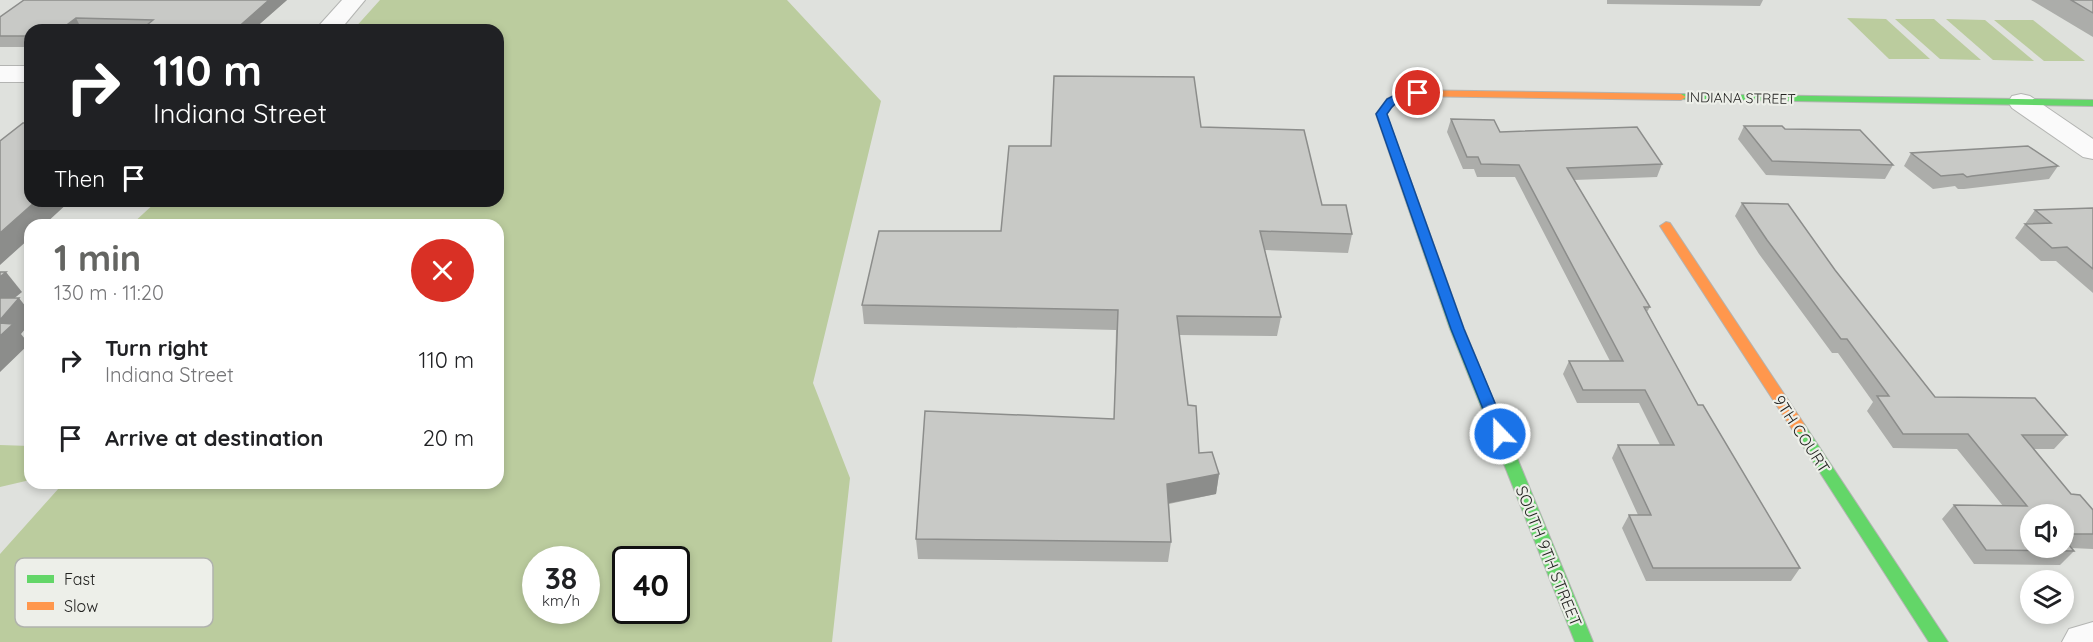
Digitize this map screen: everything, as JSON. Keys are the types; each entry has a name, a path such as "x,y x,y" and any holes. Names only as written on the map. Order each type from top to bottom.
{"street":[{"path":"332,24 354,0"},
{"path":"0,74 24,74"},
{"name":"INDIANA STREET","path":"1391,101 1405,93 2093,103"},
{"name":"SOUTH 9TH STREET","path":"1391,101 1381,114 1457,329 1584,642"},
{"path":"2021,102 2093,151"},
{"name":"9TH COURT","path":"1666,226 1939,642"},
{"path":"2084,642 2093,640"}],"green space":[{"path":"380,0 787,0 881,101 813,383 850,478 832,642 0,642 0,554 58,489 504,489 504,219 138,219 150,207 504,207 504,24 358,24"},
{"path":"1847,18 1886,19 1930,59 1889,59"},
{"path":"1895,19 1934,19 1981,60 1940,59"},
{"path":"1946,19 1985,20 2034,61 1993,60"},
{"path":"1994,20 2033,20 2085,61 2044,61"},
{"path":"0,445 24,446 24,481 0,487"}],"building":[{"path":"24,0 269,0 242,24 148,24 153,20 76,18 68,24 24,24 24,36 0,36 0,17"},
{"path":"2071,0 2093,0 2093,13"},
{"path":"1054,76 1194,77 1201,127 1304,130 1322,205 1346,205 1352,234 1260,231 1281,317 1177,316 1188,405 1196,406 1199,453 1212,452 1219,474 1167,484 1171,542 916,539 925,411 1114,419 1118,310 862,305 879,231 1001,231 1009,146 1051,146"},
{"path":"1451,119 1494,120 1500,132 1637,127 1662,164 1567,168 1650,307 1644,307 1698,405 1703,405 1800,568 1653,568 1629,515 1651,515 1618,445 1674,445 1645,390 1583,390 1569,361 1623,361 1519,165 1481,164 1478,157 1467,157"},
{"path":"24,123 24,207 29,207 0,233 0,141"},
{"path":"1744,126 1860,130 1893,165 1772,161"},
{"path":"2028,146 2058,166 1967,177 1963,174 1941,176 1911,153"},
{"path":"1742,203 1788,204 1835,270 1935,397 2035,398 2067,435 2022,435 2071,494 2080,495 2093,510 2093,534 2074,534 2074,504 2025,504 1968,434 1903,434 1877,396 1889,396 1847,339 1841,339"},
{"path":"2093,208 2093,269 2067,247 2052,248 2025,224 2051,223 2035,210"},
{"path":"0,298 19,298 0,320"},
{"path":"0,323 13,324 0,336"},
{"path":"1954,505 2020,506 2020,550 1986,550"}],"traffic: fast":[{"path":"1681,97 2093,103"},
{"path":"1407,187 1457,329 1584,642"},
{"path":"1799,428 1939,642"}],"traffic: slow":[{"path":"1407,187 1381,114 1391,101 1405,93 1681,97"},
{"path":"1666,226 1799,428"}],"route":[{"path":"1418,93 1405,93 1391,101 1381,114 1457,329 1500,434"}]}
